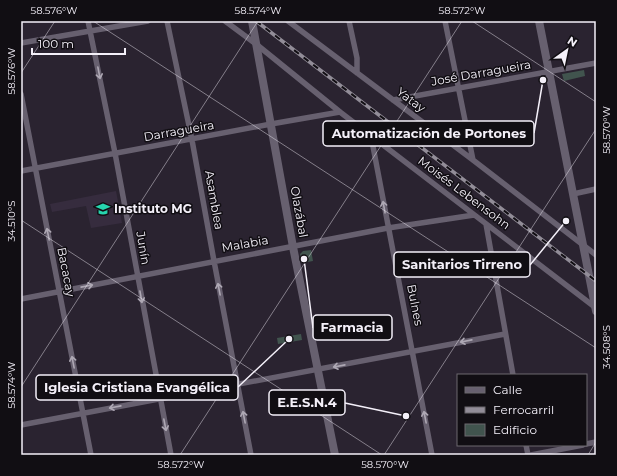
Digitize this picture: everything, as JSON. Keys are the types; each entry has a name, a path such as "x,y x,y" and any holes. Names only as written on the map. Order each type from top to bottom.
{"street":[{"name":"Junín","path":"88,21 115,153 171,455"},
{"path":"21,43 148,21"},
{"name":"Asamblea","path":"167,21 192,140 251,455"},
{"name":"Moisés Lebensohn","path":"225,21 371,136 596,308"},
{"name":"Olazábal","path":"252,21 293,247 334,455"},
{"name":"Yatay","path":"288,21 473,160 596,255"},
{"path":"349,21 357,58 357,73"},
{"path":"445,21 473,160"},
{"path":"539,21 596,308"},
{"name":"José Darragueira","path":"393,100 596,63"},
{"name":"Bacacay","path":"21,94 91,455"},
{"name":"Darragueira","path":"21,171 340,112"},
{"name":"Bulnes","path":"371,136 432,455"},
{"path":"573,194 596,189"},
{"name":"Malabia","path":"21,299 388,228 474,215"},
{"path":"486,224 513,374"},
{"path":"21,425 505,334"},
{"path":"530,455 578,446"}],"shaded area":[{"name":"Instituto MG","path":"116,191 122,223 91,228 86,206 52,212 50,204"}],"building":[{"path":"584,70 585,76 564,81 562,74"},
{"path":"311,250 313,261 302,263 300,254 303,251"},
{"path":"301,334 302,340 278,344 277,338"}],"railway":[{"path":"256,21 596,281"}],"place":[{"name":"Automatización de Portones","path":"543,80"},
{"name":"Instituto MG","path":"103,209"},
{"name":"Sanitarios Tirreno","path":"566,221"},
{"name":"Farmacia","path":"304,259"},
{"name":"Iglesia Cristiana Evangélica","path":"289,339"},
{"name":"E.E.S.N.4","path":"406,416"}]}
